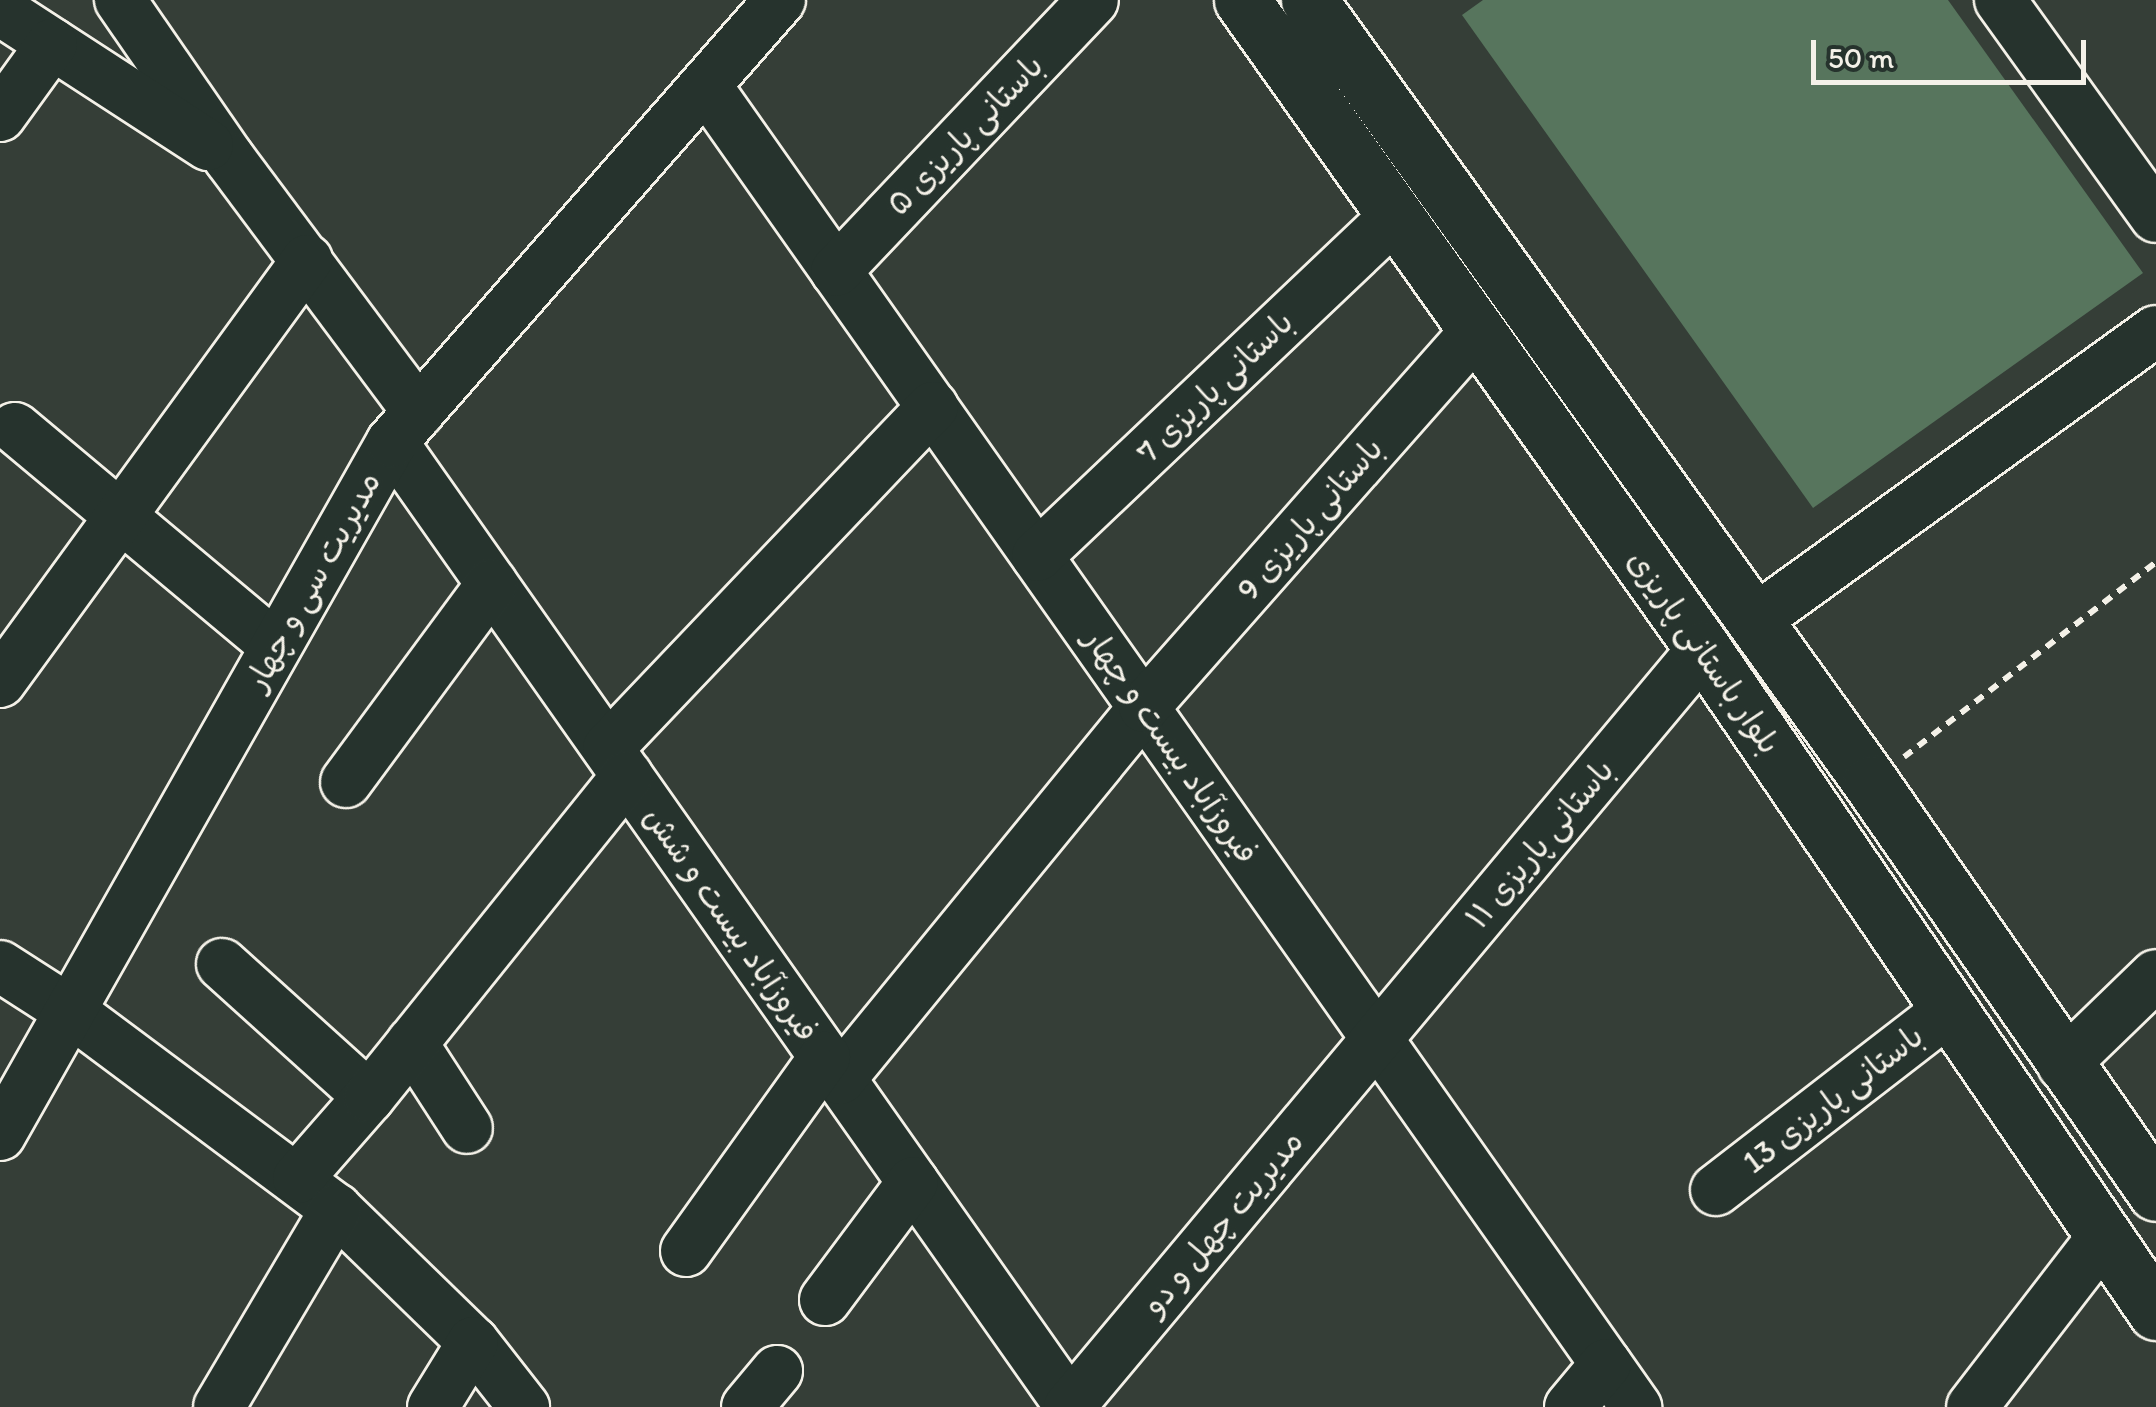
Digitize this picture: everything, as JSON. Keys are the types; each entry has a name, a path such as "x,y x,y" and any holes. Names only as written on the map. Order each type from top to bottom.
{"main road":[{"name":"بلوار باستانی پاریزی","path":"1242,0 1393,218 1704,649 1950,1009 2129,1260 2156,1312"},
{"name":"بلوار باستانی پاریزی","path":"1310,0 1871,783 2063,1065 2156,1193"}],"street":[{"name":"فیروزآباد بیست و شش","path":"120,0 307,260 492,584 1070,1406"},
{"name":"مدیریت سی و چهار","path":"0,1135 276,646 405,427 780,0"},
{"name":"باستانی پاریزی ۵","path":"836,271 1093,0"},
{"path":"2000,0 2151,197"},
{"path":"0,10 230,158"},
{"path":"0,116 52,44"},
{"name":"فیروزآباد بیست و چهار","path":"706,86 1636,1407"},
{"name":"باستانی پاریزی 7","path":"1037,556 1393,218"},
{"path":"0,682 117,516 307,260"},
{"path":"1755,620 2156,331"},
{"name":"باستانی پاریزی 9","path":"686,1251 832,1068 1476,332"},
{"path":"298,1178 412,1044 617,762 932,407"},
{"path":"14,428 276,646"},
{"path":"346,782 492,584"},
{"name":"باستانی پاریزی ۱۱","path":"1377,1039 1704,649"},
{"path":"222,964 369,1097"},
{"path":"0,966 70,1011 336,1209 474,1342 524,1407"},
{"path":"2063,1065 2156,974"},
{"name":"باستانی پاریزی 13","path":"1716,1190 1950,1009"},
{"name":"مدیریت چهل و دو","path":"1070,1406 1377,1039"},
{"path":"412,1044 467,1128"},
{"path":"825,1300 913,1182"},
{"path":"219,1407 336,1209"},
{"path":"1972,1407 2129,1260"},
{"path":"433,1407 474,1342"},
{"path":"1570,1407 1606,1364"}],"path":[{"path":"1871,783 2156,562"}],"green space":[{"path":"1483,0 1948,0 2143,273 1813,508 1462,15"}]}
